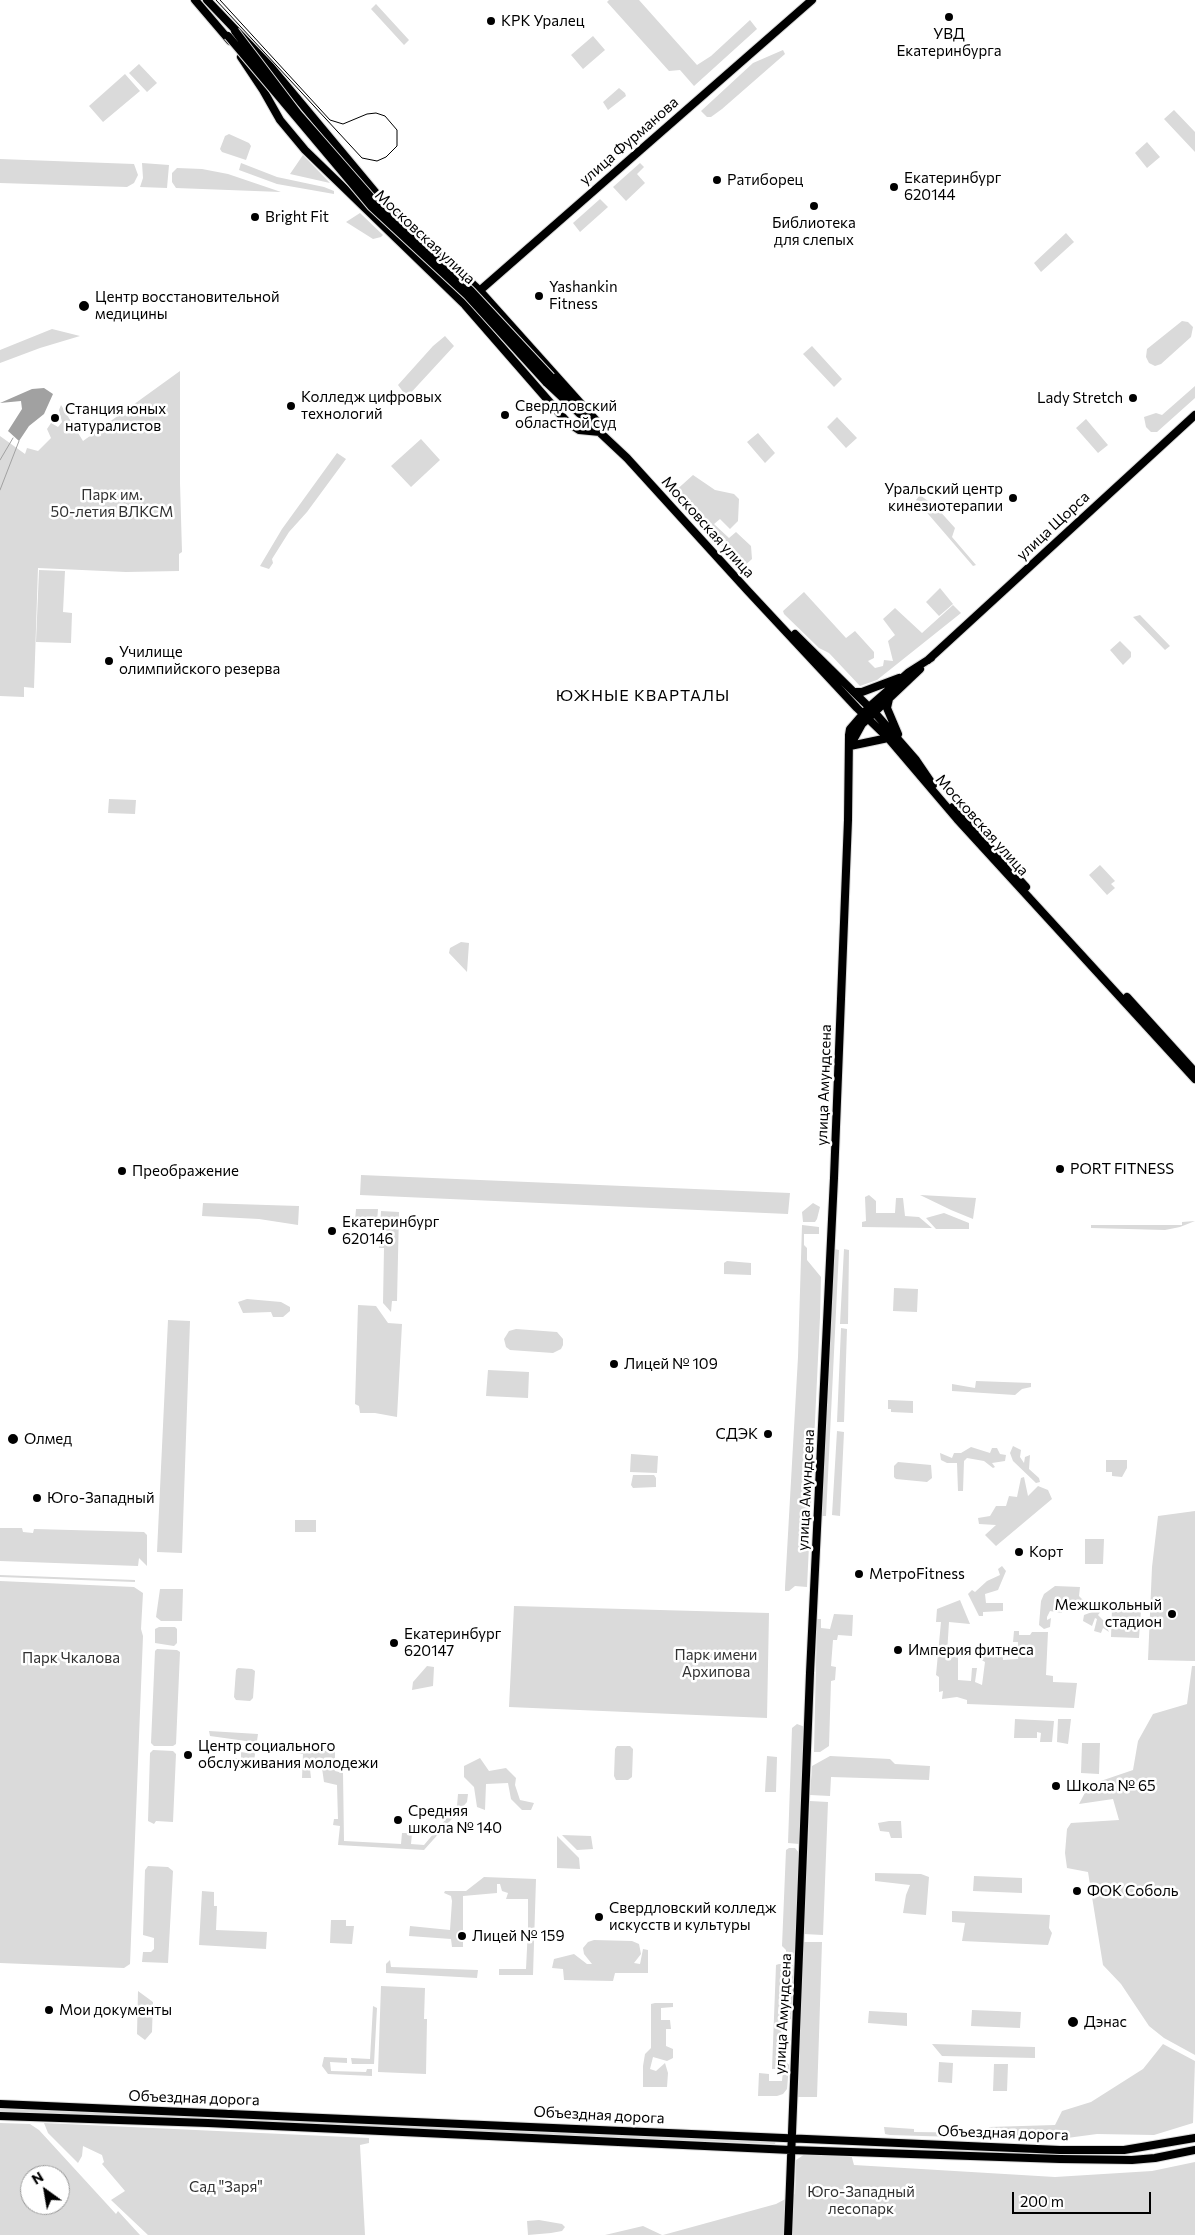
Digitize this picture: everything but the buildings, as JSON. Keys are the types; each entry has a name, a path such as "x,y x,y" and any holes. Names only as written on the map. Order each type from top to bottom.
{"main road":[{"name":"Московская улица","path":"195,0 228,36 371,206 467,295 548,379 601,429 779,618 854,692 888,738 957,819 1195,1079"},
{"name":"Московская улица","path":"207,0 235,31 304,120 375,202 471,291 548,379"},
{"name":"улица Фурманова","path":"465,305 812,0"},
{"name":"Московская улица","path":"235,31 244,37 306,107 370,186 411,228 480,291 601,429 747,590 916,760 939,793 1195,1072"},
{"name":"Московская улица","path":"228,36 288,132 361,206 465,305 572,426 579,430 601,429"},
{"name":"улица Щорса","path":"869,713 889,699 1195,415"},
{"name":"улица Щорса","path":"850,746 858,729 869,713 903,676 931,658"},
{"path":"854,692 862,692 903,676"},
{"path":"889,699 887,708 896,731 914,752 916,760"},
{"path":"850,746 888,738"},
{"name":"улица Амундсена","path":"788,2235 850,746"},
{"name":"Объездная дорога","path":"0,2104 1094,2150 1148,2147 1195,2138"},
{"name":"Объездная дорога","path":"0,2116 208,2123 791,2150 1105,2160 1155,2158 1195,2150"}],"green space":[{"path":"609,0 639,0 697,65 711,56 750,20 757,29 694,86 680,70 669,71 607,2"},
{"path":"376,4 409,40 404,45 371,9"},
{"path":"593,36 605,50 583,69 571,55"},
{"path":"783,50 785,54 722,109 711,117 707,117 701,111 753,63"},
{"path":"139,64 157,83 147,92 129,73"},
{"path":"125,74 140,91 103,122 89,106"},
{"path":"619,88 626,96 608,110 603,102"},
{"path":"1174,110 1195,132 1195,152 1164,119"},
{"path":"229,134 249,143 251,146 246,160 222,152 220,149 225,136"},
{"path":"1147,142 1160,157 1147,168 1135,153"},
{"path":"303,155 330,183 290,174"},
{"path":"0,159 134,164 138,175 134,183 127,187 0,183"},
{"path":"142,163 169,165 167,188 140,187 143,178"},
{"path":"241,163 277,177 324,187 334,191 334,194 277,184 239,170"},
{"path":"640,163 644,167 637,174 645,183 626,201 613,187"},
{"path":"177,168 202,169 228,174 281,192 176,188 172,182 172,173"},
{"path":"600,199 608,207 580,232 573,223"},
{"path":"360,213 383,235 381,237 373,239 346,222"},
{"path":"1066,233 1074,242 1041,272 1034,263"},
{"path":"1182,321 1188,322 1193,327 1191,337 1161,364 1155,366 1149,363 1146,357 1147,349"},
{"path":"52,329 80,336 0,363 0,350"},
{"path":"445,336 454,346 407,397 398,385 433,346"},
{"path":"812,346 842,379 834,387 803,354"},
{"name":"Парк им. 50-летия ВЛКСМ","path":"180,371 182,552 179,554 179,571 126,572 38,568 34,688 24,687 24,697 0,696 0,436 25,454 27,448 38,451 51,438 47,429 51,423 58,427 62,422 59,410 61,405 83,441"},
{"path":"1195,386 1195,398 1157,432 1151,432 1146,427 1144,417 1156,413 1162,415"},
{"path":"837,417 857,438 846,448 827,427"},
{"path":"1086,419 1108,445 1098,453 1076,428"},
{"path":"758,433 775,453 765,463 747,442"},
{"path":"421,439 440,460 411,487 391,466"},
{"path":"337,453 346,459 307,512 289,532 272,559 273,563 269,569 260,566 282,529"},
{"path":"693,475 715,490 734,494 739,499 738,521 730,529 720,519 714,524 729,538 736,532 751,546 752,559 742,568 673,493"},
{"path":"920,495 937,508 955,528 952,537 976,565 973,566 916,500"},
{"path":"39,570 65,571 63,612 72,613 71,643 36,642"},
{"path":"940,588 953,604 939,616 926,602"},
{"path":"804,592 846,638 855,631 874,652 874,658 868,661 875,668 883,666 884,660 893,661 888,641 895,635 883,619 895,608 922,633 953,605 961,613 877,680 860,686 829,653 819,648 784,614 783,611"},
{"path":"1140,615 1170,646 1165,650 1133,617"},
{"path":"1120,641 1131,652 1131,657 1123,665 1110,650"},
{"path":"109,799 136,800 135,814 108,813"},
{"path":"1100,865 1115,881 1111,884 1115,888 1107,895 1089,875"},
{"path":"461,942 469,943 467,972 449,953 450,948"},
{"path":"361,1175 790,1193 788,1214 360,1195"},
{"path":"869,1195 876,1201 876,1213 895,1213 896,1198 903,1198 905,1216 919,1217 932,1228 862,1227 862,1222 866,1221 865,1197"},
{"path":"920,1195 976,1198 973,1219 951,1210"},
{"path":"203,1203 299,1206 298,1225 259,1219 202,1216"},
{"path":"813,1203 820,1207 817,1219 815,1222 803,1222 802,1212"},
{"path":"356,1209 378,1209 377,1222 355,1221"},
{"path":"381,1211 399,1212 397,1301 392,1301 391,1312 383,1303 384,1248 379,1248 380,1242 385,1236 380,1229"},
{"path":"944,1213 969,1223 969,1229 936,1229 926,1218"},
{"path":"1195,1221 1180,1227 1165,1230 1091,1228 1091,1225 1182,1225 1182,1222"},
{"path":"802,1225 819,1227 819,1234 804,1234 804,1245 807,1248 807,1260 821,1277 820,1317 807,1587 795,1586 789,1591 785,1591 798,1357"},
{"path":"834,1249 839,1250 826,1516 819,1516"},
{"path":"844,1249 849,1250 848,1324 840,1324"},
{"path":"727,1261 751,1263 751,1275 724,1274 724,1263"},
{"path":"894,1288 918,1289 917,1312 893,1311"},
{"path":"247,1299 281,1302 290,1307 290,1311 283,1317 273,1317 271,1312 243,1313 238,1302"},
{"path":"358,1305 376,1306 388,1323 402,1324 397,1417 375,1413 360,1413 359,1406 355,1404"},
{"path":"168,1320 190,1321 182,1553 157,1552"},
{"path":"841,1328 847,1329 844,1422 837,1422"},
{"path":"516,1329 557,1332 563,1339 563,1345 561,1349 553,1353 510,1350 506,1347 504,1339 509,1331"},
{"path":"488,1370 529,1372 528,1398 486,1396"},
{"path":"976,1381 1031,1383 1031,1387 1022,1389 1015,1395 952,1391 952,1384 975,1388"},
{"path":"888,1400 913,1401 913,1413 891,1412 891,1409 888,1409"},
{"path":"837,1431 844,1432 840,1516 832,1515"},
{"path":"1013,1446 1021,1450 1020,1457 1024,1463 1025,1457 1030,1455 1029,1469 1039,1478 1040,1482 1036,1483 1013,1461 1010,1453"},
{"path":"971,1447 990,1453 992,1448 997,1448 1000,1454 1006,1455 1005,1461 992,1463 995,1467 993,1468 984,1461 967,1458 964,1461 963,1491 958,1491 957,1463 947,1463 941,1460 940,1453 952,1458 954,1453 961,1453"},
{"path":"631,1454 658,1456 657,1473 630,1472"},
{"path":"1106,1460 1127,1460 1127,1468 1122,1477 1112,1476 1112,1472 1106,1472"},
{"path":"898,1462 931,1465 932,1478 927,1482 896,1479 894,1477 894,1466"},
{"path":"633,1475 654,1475 656,1487 633,1488 631,1485"},
{"path":"1024,1477 1028,1496 1038,1486 1048,1490 1052,1499 996,1546 985,1535 996,1525 979,1524 978,1518 990,1516 996,1506 1006,1506 1009,1496 1017,1497 1021,1478"},
{"name":"Межшкольный стадион","path":"1195,1511 1195,1661 1148,1660 1152,1567 1158,1516"},
{"path":"295,1520 316,1520 316,1532 295,1532"},
{"path":"0,1528 22,1528 23,1532 33,1533 34,1529 144,1532 147,1535 147,1566 139,1558 138,1566 0,1561"},
{"path":"1085,1539 1104,1539 1103,1564 1085,1564"},
{"path":"1002,1566 1006,1571 998,1590 985,1594 986,1603 1003,1603 1003,1611 983,1612 983,1616 979,1616 968,1594 972,1590 975,1592 987,1581 1000,1575 998,1569"},
{"path":"0,1575 135,1580 135,1582 0,1577"},
{"name":"Парк Чкалова","path":"0,1581 134,1587 143,1593 141,1629 143,1636 130,1964 124,1968 0,1963"},
{"path":"1055,1586 1080,1587 1079,1596 1084,1601 1081,1602 1080,1609 1066,1602 1062,1606 1062,1613 1050,1611 1047,1620 1051,1618 1050,1627 1044,1629 1039,1625 1041,1601 1044,1594"},
{"path":"160,1589 183,1589 182,1621 161,1621 156,1617"},
{"path":"960,1600 970,1624 949,1622 947,1654 958,1655 958,1680 971,1681 972,1668 977,1668 975,1682 982,1685 985,1662 980,1659 980,1647 1003,1647 1003,1660 1018,1659 1018,1642 1013,1642 1014,1631 1019,1631 1019,1635 1030,1635 1032,1632 1048,1632 1046,1675 1053,1676 1053,1682 1077,1683 1074,1708 967,1704 967,1700 957,1697 942,1699 943,1691 939,1692 939,1677 936,1675 941,1622 936,1622 937,1609"},
{"path":"1094,1604 1105,1604 1108,1611 1101,1611 1098,1615 1104,1621 1109,1632 1103,1628 1101,1633 1094,1631 1097,1619 1095,1618 1092,1626 1083,1621 1084,1615 1092,1612"},
{"name":"Парк имени Архипова","path":"514,1606 769,1613 767,1718 509,1707"},
{"path":"1112,1608 1141,1610 1139,1638 1111,1637"},
{"path":"834,1614 853,1615 852,1636 838,1635 837,1640 833,1640 831,1666 836,1667 835,1680 831,1681 829,1746 820,1752 814,1752 817,1619 821,1619 821,1628 830,1629"},
{"path":"159,1627 175,1627 177,1629 177,1643 174,1646 155,1643 155,1629"},
{"path":"157,1649 177,1650 180,1652 176,1744 173,1746 154,1746 151,1743 155,1651"},
{"path":"427,1666 434,1667 433,1686 412,1690 413,1682"},
{"path":"1192,1666 1195,1666 1195,2055 1164,2038 1149,2026 1121,1984 1103,1965 1088,1872 1067,1868 1065,1853 1067,1829 1071,1823 1119,1820 1113,1799 1079,1804 1089,1785 1133,1770 1138,1741 1153,1714 1187,1704"},
{"path":"238,1668 255,1671 253,1698 250,1701 236,1700 234,1697 236,1670"},
{"path":"1015,1719 1054,1721 1052,1742 1040,1742 1041,1733 1037,1732 1037,1738 1014,1738"},
{"path":"1058,1719 1071,1719 1068,1744 1057,1742"},
{"path":"797,1724 805,1727 799,1844 788,1843 792,1728"},
{"path":"209,1731 258,1734 254,1761 247,1759 246,1768 235,1764 233,1758 241,1758 241,1752 247,1753 246,1741 210,1736"},
{"path":"1082,1743 1100,1743 1099,1774 1081,1773"},
{"path":"617,1746 630,1746 633,1749 632,1777 628,1780 616,1780 614,1776 615,1749"},
{"path":"290,1748 308,1749 308,1751 335,1751 335,1771 343,1773 344,1841 401,1844 402,1833 412,1833 411,1844 424,1845 457,1806 458,1794 468,1794 467,1802 424,1850 338,1845 340,1826 333,1825 334,1819 338,1819 337,1785 324,1782 321,1761 309,1760 311,1778 302,1778 303,1754 289,1752"},
{"path":"153,1750 173,1751 176,1754 173,1822 156,1821 154,1824 148,1821 150,1753"},
{"path":"767,1756 777,1757 776,1792 765,1792"},
{"path":"830,1756 890,1759 895,1764 930,1766 929,1780 831,1777 830,1796 810,1795 812,1766"},
{"path":"480,1758 489,1771 506,1768 516,1778 515,1785 520,1800 534,1803 531,1810 522,1810 511,1799 508,1783 486,1784 485,1810 477,1807 474,1787 464,1777 464,1766"},
{"path":"810,1801 828,1802 823,1935 804,1934"},
{"path":"901,1821 902,1838 891,1838 889,1832 880,1831 878,1823"},
{"path":"562,1835 591,1836 593,1849 577,1850"},
{"path":"557,1836 579,1858 580,1869 557,1868"},
{"path":"795,1848 800,1854 795,1956 786,1957 786,1950 782,1946 786,1850"},
{"path":"148,1866 168,1867 173,1871 168,1963 142,1962 143,1952 151,1952 154,1949 154,1938 143,1935 145,1870"},
{"path":"875,1873 921,1874 929,1877 926,1915 903,1913 910,1885 875,1881"},
{"path":"974,1876 1022,1878 1022,1893 973,1891"},
{"path":"484,1877 536,1879 533,1975 499,1975 499,1969 526,1969 528,1928 528,1899 506,1899 508,1893 502,1891 500,1884 497,1884 497,1893 463,1896 463,1947 452,1947 451,1939 409,1936 410,1926 450,1930 452,1901 451,1896 444,1893 445,1891 466,1891"},
{"path":"202,1891 214,1892 214,1906 217,1906 216,1930 267,1932 266,1949 199,1945"},
{"path":"952,1911 1050,1915 1049,1928 1052,1933 1048,1945 962,1941 965,1923 952,1922"},
{"path":"331,1920 346,1920 346,1926 354,1926 352,1944 330,1943"},
{"path":"594,1940 632,1941 639,1944 641,1954 634,1963 640,1964 643,1949 648,1950 648,1973 615,1973 613,1981 564,1980 563,1969 552,1968 554,1959 574,1954 587,1964 592,1964 584,1954 583,1948 588,1942"},
{"path":"804,1942 822,1942 817,2097 797,2097"},
{"path":"390,1960 391,1967 478,1970 477,1978 386,1973 386,1964"},
{"path":"776,1965 793,1965 791,2019 782,2021 779,2069 772,2069"},
{"path":"381,1986 425,1988 424,2019 427,2019 426,2074 378,2072"},
{"path":"138,1991 153,2002 152,2032 145,2040 137,2034"},
{"path":"673,2003 673,2007 661,2008 661,2020 670,2020 671,2029 666,2029 666,2046 673,2049 673,2058 667,2061 653,2057 650,2069 656,2071 665,2063 668,2073 667,2087 643,2087 645,2054 651,2048 651,2004"},
{"path":"373,2006 377,2008 374,2064 352,2064 351,2058 370,2059"},
{"path":"972,2010 1021,2012 1020,2028 971,2026"},
{"path":"869,2011 907,2013 907,2026 868,2023"},
{"path":"932,2044 1035,2047 1035,2058 942,2056"},
{"path":"1163,2044 1195,2061 1193,2123 1154,2135 1097,2134 1067,2138 1010,2140 994,2136 989,2127 1055,2125 1062,2111 1091,2102 1143,2069"},
{"path":"324,2057 347,2058 347,2063 330,2062 331,2071 366,2072 367,2069 372,2069 372,2076 328,2074 322,2066"},
{"path":"784,2059 789,2065 787,2089 783,2094 777,2096 758,2096 759,2073 769,2074 769,2081 782,2081"},
{"path":"939,2062 953,2063 952,2083 938,2082"},
{"path":"994,2064 1008,2064 1007,2091 993,2091"},
{"path":"0,2107 776,2141 775,2144 0,2112"},
{"path":"0,2123 30,2124 39,2130 116,2214 118,2211 140,2235 0,2235"},
{"name":"Сад \"Заря\"","path":"44,2123 369,2138 369,2143 360,2145 365,2235 148,2235 111,2200 125,2191 102,2164 104,2162 102,2155 83,2146 82,2156 78,2163 48,2133"},
{"path":"884,2127 914,2129 914,2132 989,2133 988,2138 890,2135 885,2134"},
{"name":"Юго-Западный лесопарк","path":"805,2154 851,2154 854,2165 1055,2177 1152,2171 1195,2162 1195,2235 663,2235 776,2204 795,2194 796,2160"},
{"path":"539,2220 562,2224 565,2227 562,2231 528,2235 527,2221"},
{"path":"643,2226 662,2235 605,2235"}],"shaded area":[{"path":"44,388 53,394 44,414 29,426 19,441 8,431 22,409 21,401 0,403 32,389"}],"waterway":[{"path":"0,460 13,438"},
{"path":"0,490 19,441"}],"tram line":[{"path":"216,0 362,158 377,161 386,157 397,146 397,130 385,116 376,113 367,114 343,124 330,120 220,0"}],"place":[{"name":"УВД Екатеринбурга","path":"949,17"},
{"name":"КРК Уралец","path":"491,21"},
{"name":"Ратиборец","path":"717,180"},
{"name":"Екатеринбург 620144","path":"894,187"},
{"name":"Библиотека для слепых","path":"814,206"},
{"name":"Bright Fit","path":"255,217"},
{"name":"Yashankin Fitness","path":"539,296"},
{"name":"Центр восстановительной медицины","path":"84,306"},
{"name":"Lady Stretch","path":"1133,398"},
{"name":"Колледж цифровых технологий","path":"291,406"},
{"name":"Свердловский областной суд","path":"505,415"},
{"name":"Станция юных натуралистов","path":"55,418"},
{"name":"Уральский центр кинезиотерапии","path":"1013,498"},
{"name":"Училище олимпийского резерва","path":"109,661"},
{"name":"PORT FITNESS","path":"1060,1169"},
{"name":"Преображение","path":"122,1171"},
{"name":"Екатеринбург 620146","path":"332,1231"},
{"name":"Лицей № 109","path":"614,1364"},
{"name":"СДЭК","path":"768,1434"},
{"name":"Олмед","path":"13,1439"},
{"name":"Юго-Западный","path":"37,1498"},
{"name":"Корт","path":"1019,1552"},
{"name":"МетроFitness","path":"859,1574"},
{"name":"Межшкольный стадион","path":"1172,1614"},
{"name":"Екатеринбург 620147","path":"394,1643"},
{"name":"Империя фитнеса","path":"898,1650"},
{"name":"Центр социального обслуживания молодежи","path":"188,1755"},
{"name":"Школа № 65","path":"1056,1786"},
{"name":"Средняя школа № 140","path":"398,1820"},
{"name":"ФОК Соболь","path":"1077,1891"},
{"name":"Свердловский колледж искусств и культуры","path":"599,1917"},
{"name":"Лицей № 159","path":"462,1936"},
{"name":"Мои документы","path":"49,2010"},
{"name":"Дэнас","path":"1073,2022"}],"district":[{"name":"ЮЖНЫЕ КВАРТАЛЫ","path":"643,696"}]}
